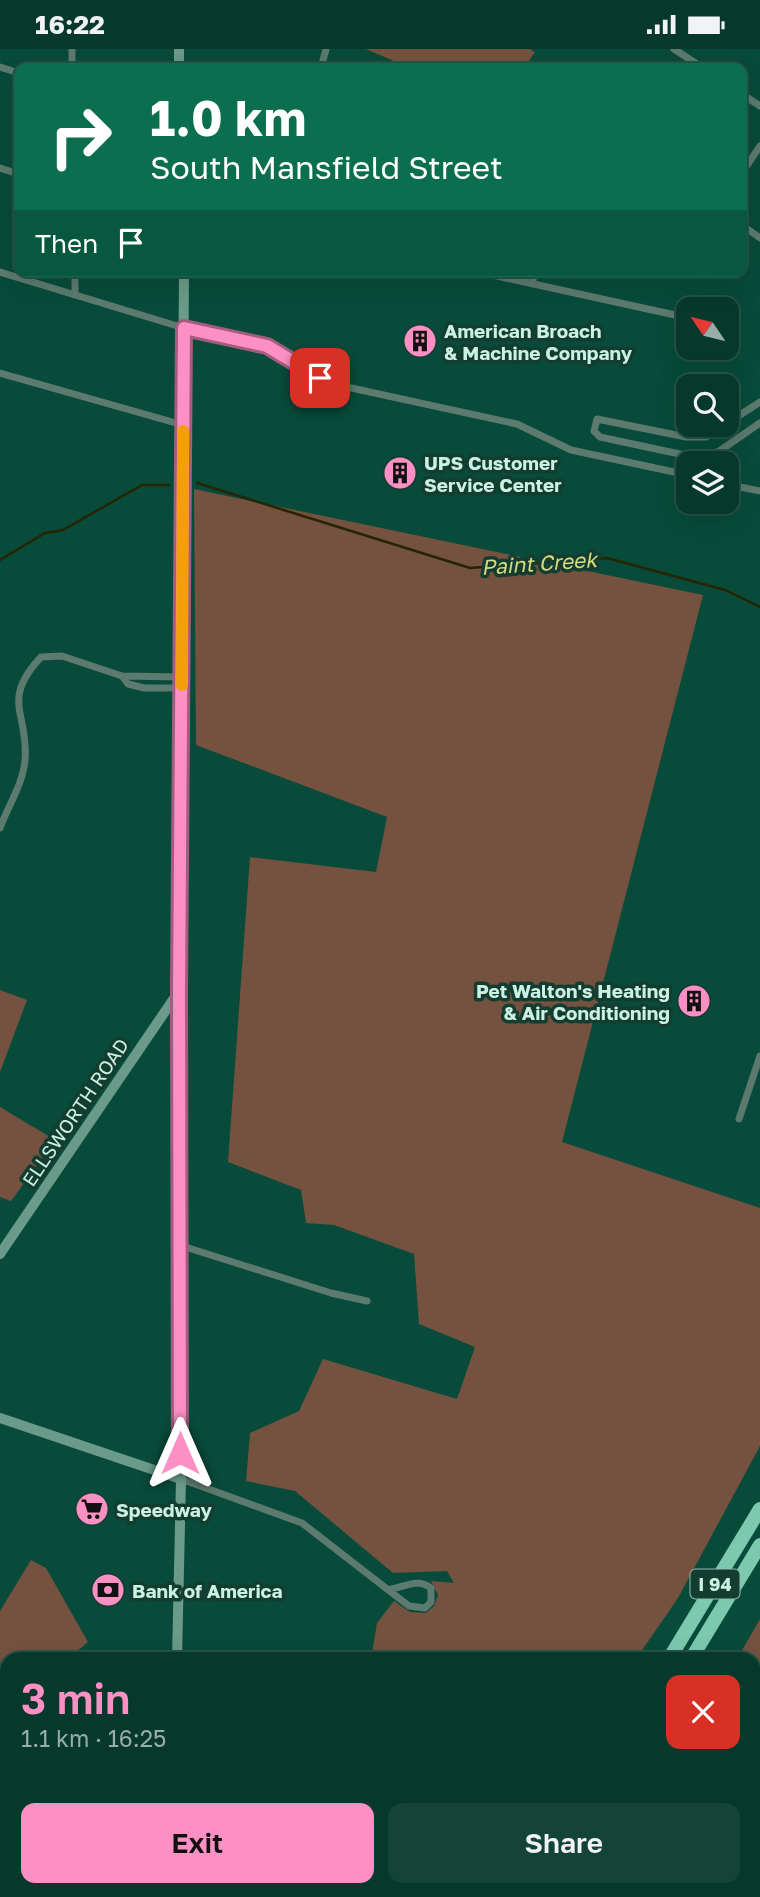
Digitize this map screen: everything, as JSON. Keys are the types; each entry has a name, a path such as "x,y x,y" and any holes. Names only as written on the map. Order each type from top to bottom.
{"highway":[{"name":"I 94","path":"673,1652 760,1509"},
{"name":"I 94","path":"695,1652 760,1545"}],"main road":[{"path":"177,1652 181,1479 179,991 184,277"},
{"name":"ELLSWORTH ROAD","path":"0,1254 179,991"},
{"path":"0,1418 181,1479"}],"street":[{"path":"674,49 695,63"},
{"path":"747,166 760,146"},
{"path":"16,277 184,328 267,346 309,373 334,384 517,424 572,450 676,472"},
{"path":"75,277 75,295"},
{"path":"501,277 676,315"},
{"path":"532,284 534,277"},
{"path":"0,373 183,425"},
{"path":"760,402 706,437 686,437 597,419 594,432 600,437 689,456 718,452 760,423"},
{"path":"739,487 760,491"},
{"path":"0,828 20,781 25,759 17,708 18,690 26,673 41,657 62,656 122,676 182,683"},
{"path":"122,676 128,684 144,688 182,683"},
{"path":"739,1119 760,1056"},
{"path":"179,1245 331,1293 367,1301"},
{"path":"181,1479 302,1523 417,1609 425,1608 431,1602 431,1588 425,1584 418,1582 391,1589"}],"shaded area":[{"path":"366,49 529,49 535,52 527,63 398,63"},
{"path":"194,489 703,595 562,1142 760,1208 760,1446 678,1598 641,1652 372,1652 377,1623 394,1601 410,1612 426,1613 434,1606 438,1595 431,1581 454,1583 447,1571 393,1573 295,1491 246,1481 250,1433 299,1411 323,1359 457,1399 475,1347 419,1324 414,1254 334,1225 306,1223 301,1190 228,1162 250,857 376,872 387,817 196,745"},
{"path":"0,990 27,1000 0,1072"},
{"path":"0,1107 55,1140 11,1201 0,1197"},
{"path":"31,1560 46,1568 88,1642 76,1652 0,1652 0,1611"},
{"path":"760,1619 760,1652 741,1652"}],"waterway":[{"name":"Paint Creek","path":"197,483 470,568 607,558 725,590 760,607"},
{"name":"Paint Creek","path":"0,560 45,533 63,530 142,485 169,485"}],"slow traffic":[{"path":"182,685 183,431"}],"place":[{"name":"American Broach & Machine Company","path":"420,341"},
{"name":"UPS Customer Service Center","path":"400,473"},
{"name":"Pet Walton's Heating & Air Conditioning","path":"694,1001"},
{"name":"Speedway","path":"92,1509"},
{"name":"Bank of America","path":"108,1590"}],"route":[{"path":"180,1453 179,991 184,328 267,346 320,378"}]}
